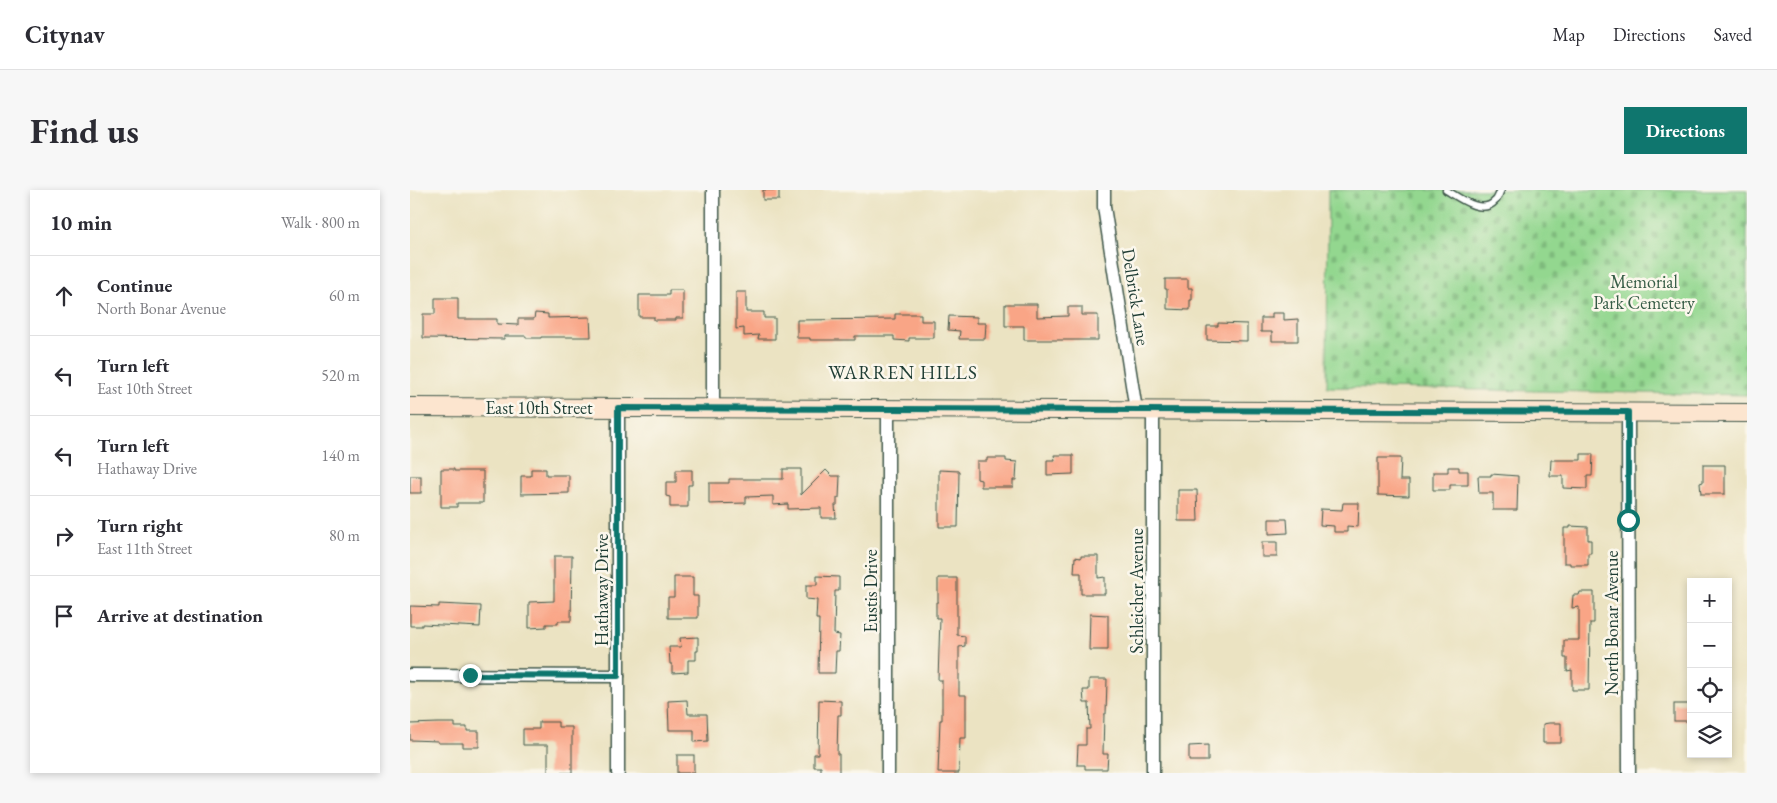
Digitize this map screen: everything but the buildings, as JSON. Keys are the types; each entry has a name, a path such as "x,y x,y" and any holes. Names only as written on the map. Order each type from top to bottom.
{"main road":[{"name":"East 10th Street","path":"410,406 1747,412"}],"street":[{"path":"713,190 713,408"},
{"name":"Delbrick Lane","path":"1104,190 1104,207 1144,410"},
{"name":"Hathaway Drive","path":"618,408 618,773"},
{"name":"Eustis Drive","path":"888,409 888,773"},
{"name":"Schleicher Avenue","path":"1144,410 1153,773"},
{"name":"North Bonar Avenue","path":"1628,412 1628,773"},
{"path":"410,675 618,676"}],"lane":[{"path":"1446,190 1466,203 1487,206 1495,202 1501,190"}],"green space":[{"name":"Memorial Park Cemetery","path":"1328,190 1747,190 1747,395 1327,387"}],"district":[{"name":"WARREN HILLS","path":"903,372"}],"route":[{"path":"470,675 618,676 618,408 1628,412 1628,520"}]}
